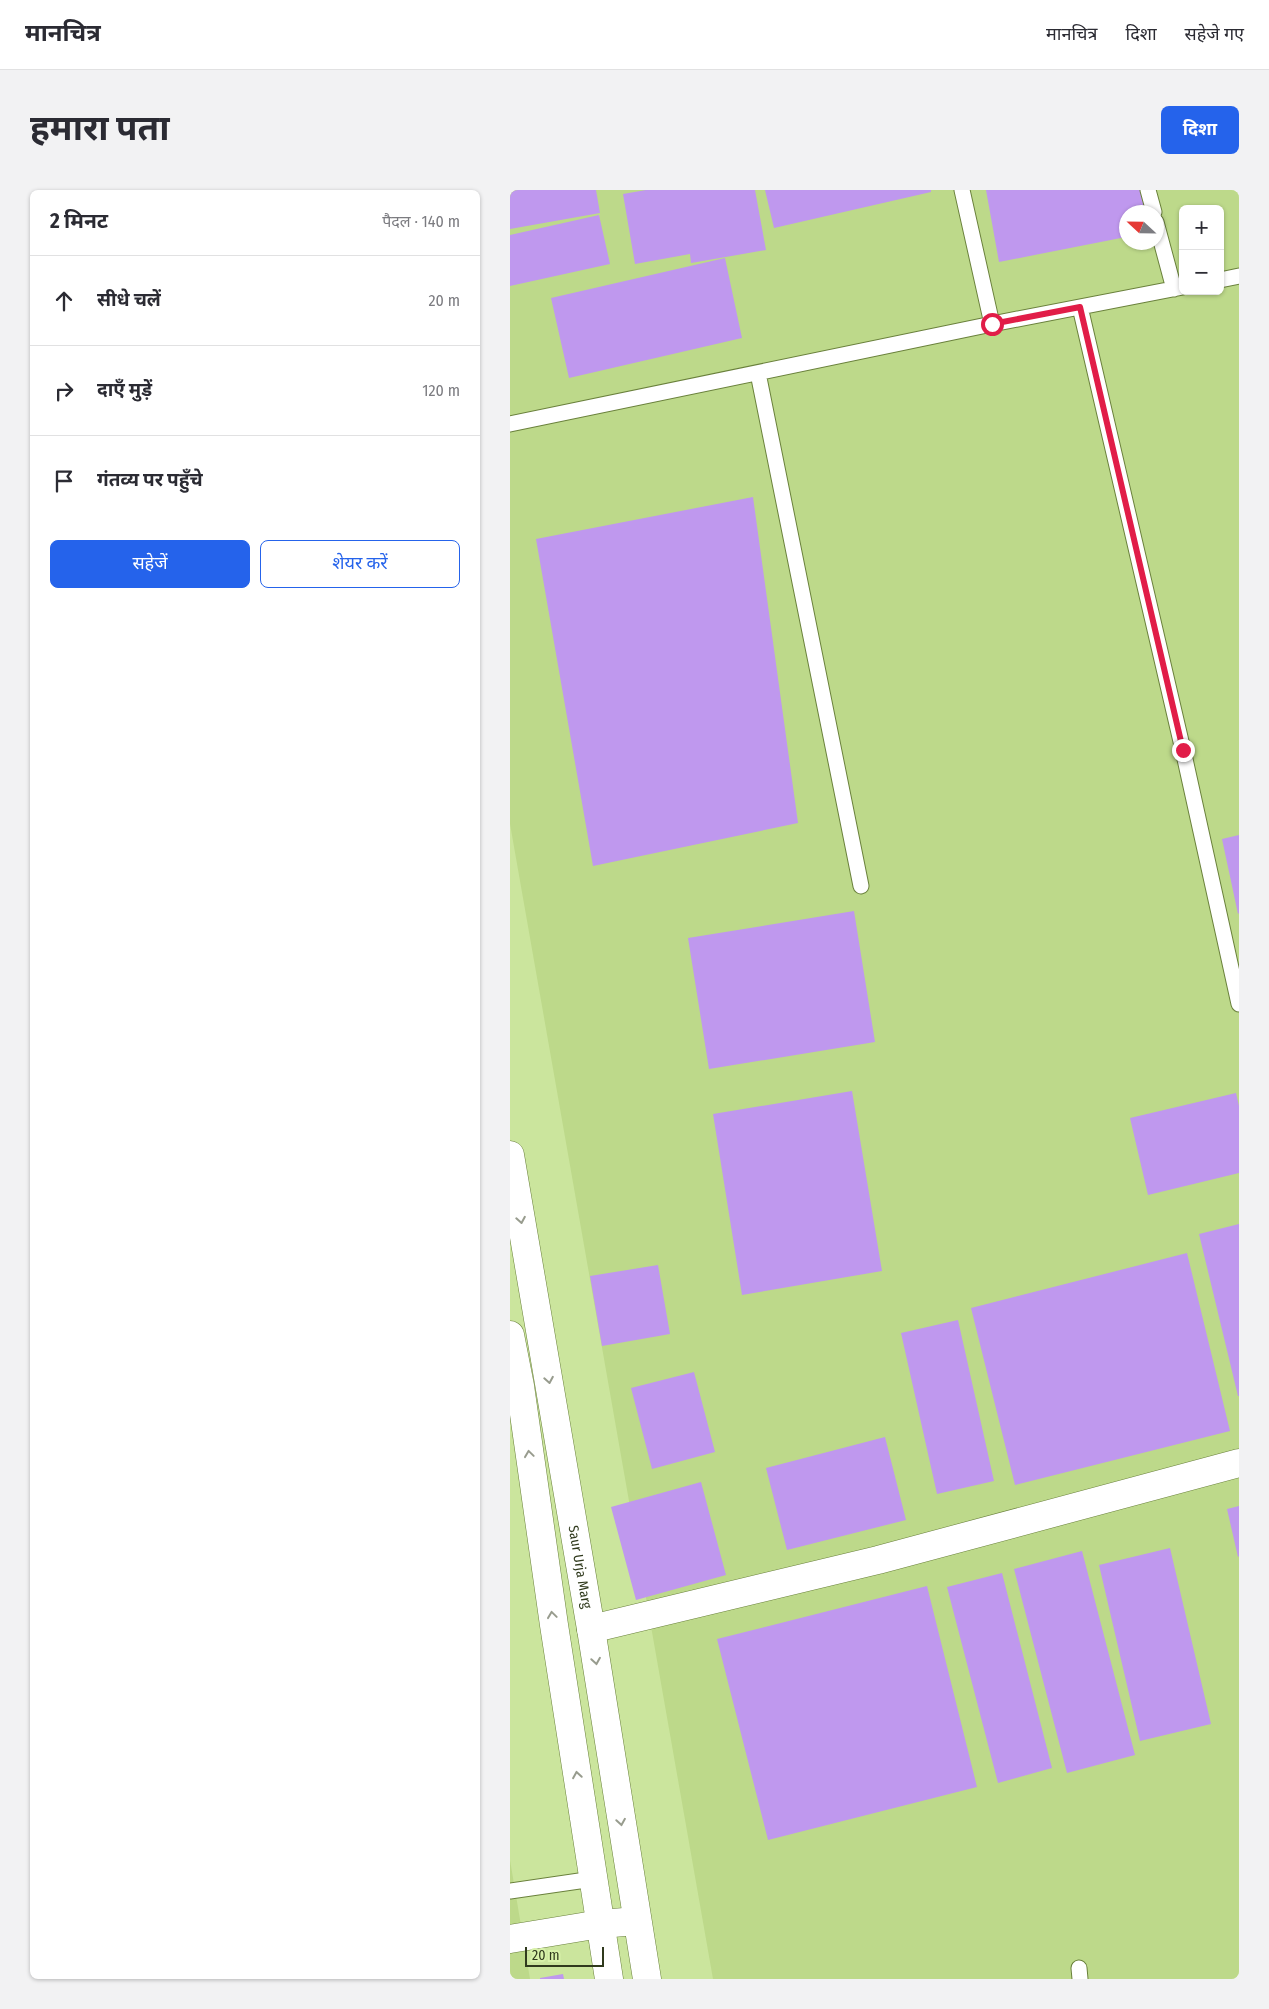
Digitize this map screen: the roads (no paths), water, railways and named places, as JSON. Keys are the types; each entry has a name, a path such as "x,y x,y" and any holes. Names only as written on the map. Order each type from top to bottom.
{"street":[{"name":"Saur Urja Marg","path":"510,1155 591,1628 647,1979"},
{"path":"510,1335 515,1387 609,1979"},
{"path":"591,1628 878,1560 1239,1463"},
{"path":"510,1939 600,1924 637,1921"}],"lane":[{"path":"962,190 992,324"},
{"path":"1148,190 1152,205"},
{"path":"510,424 992,324 1178,288 1164,246"},
{"path":"1224,279 1239,276"},
{"path":"1080,307 1183,750 1239,1004"},
{"path":"758,373 861,886"},
{"path":"510,1891 593,1879"}]}
